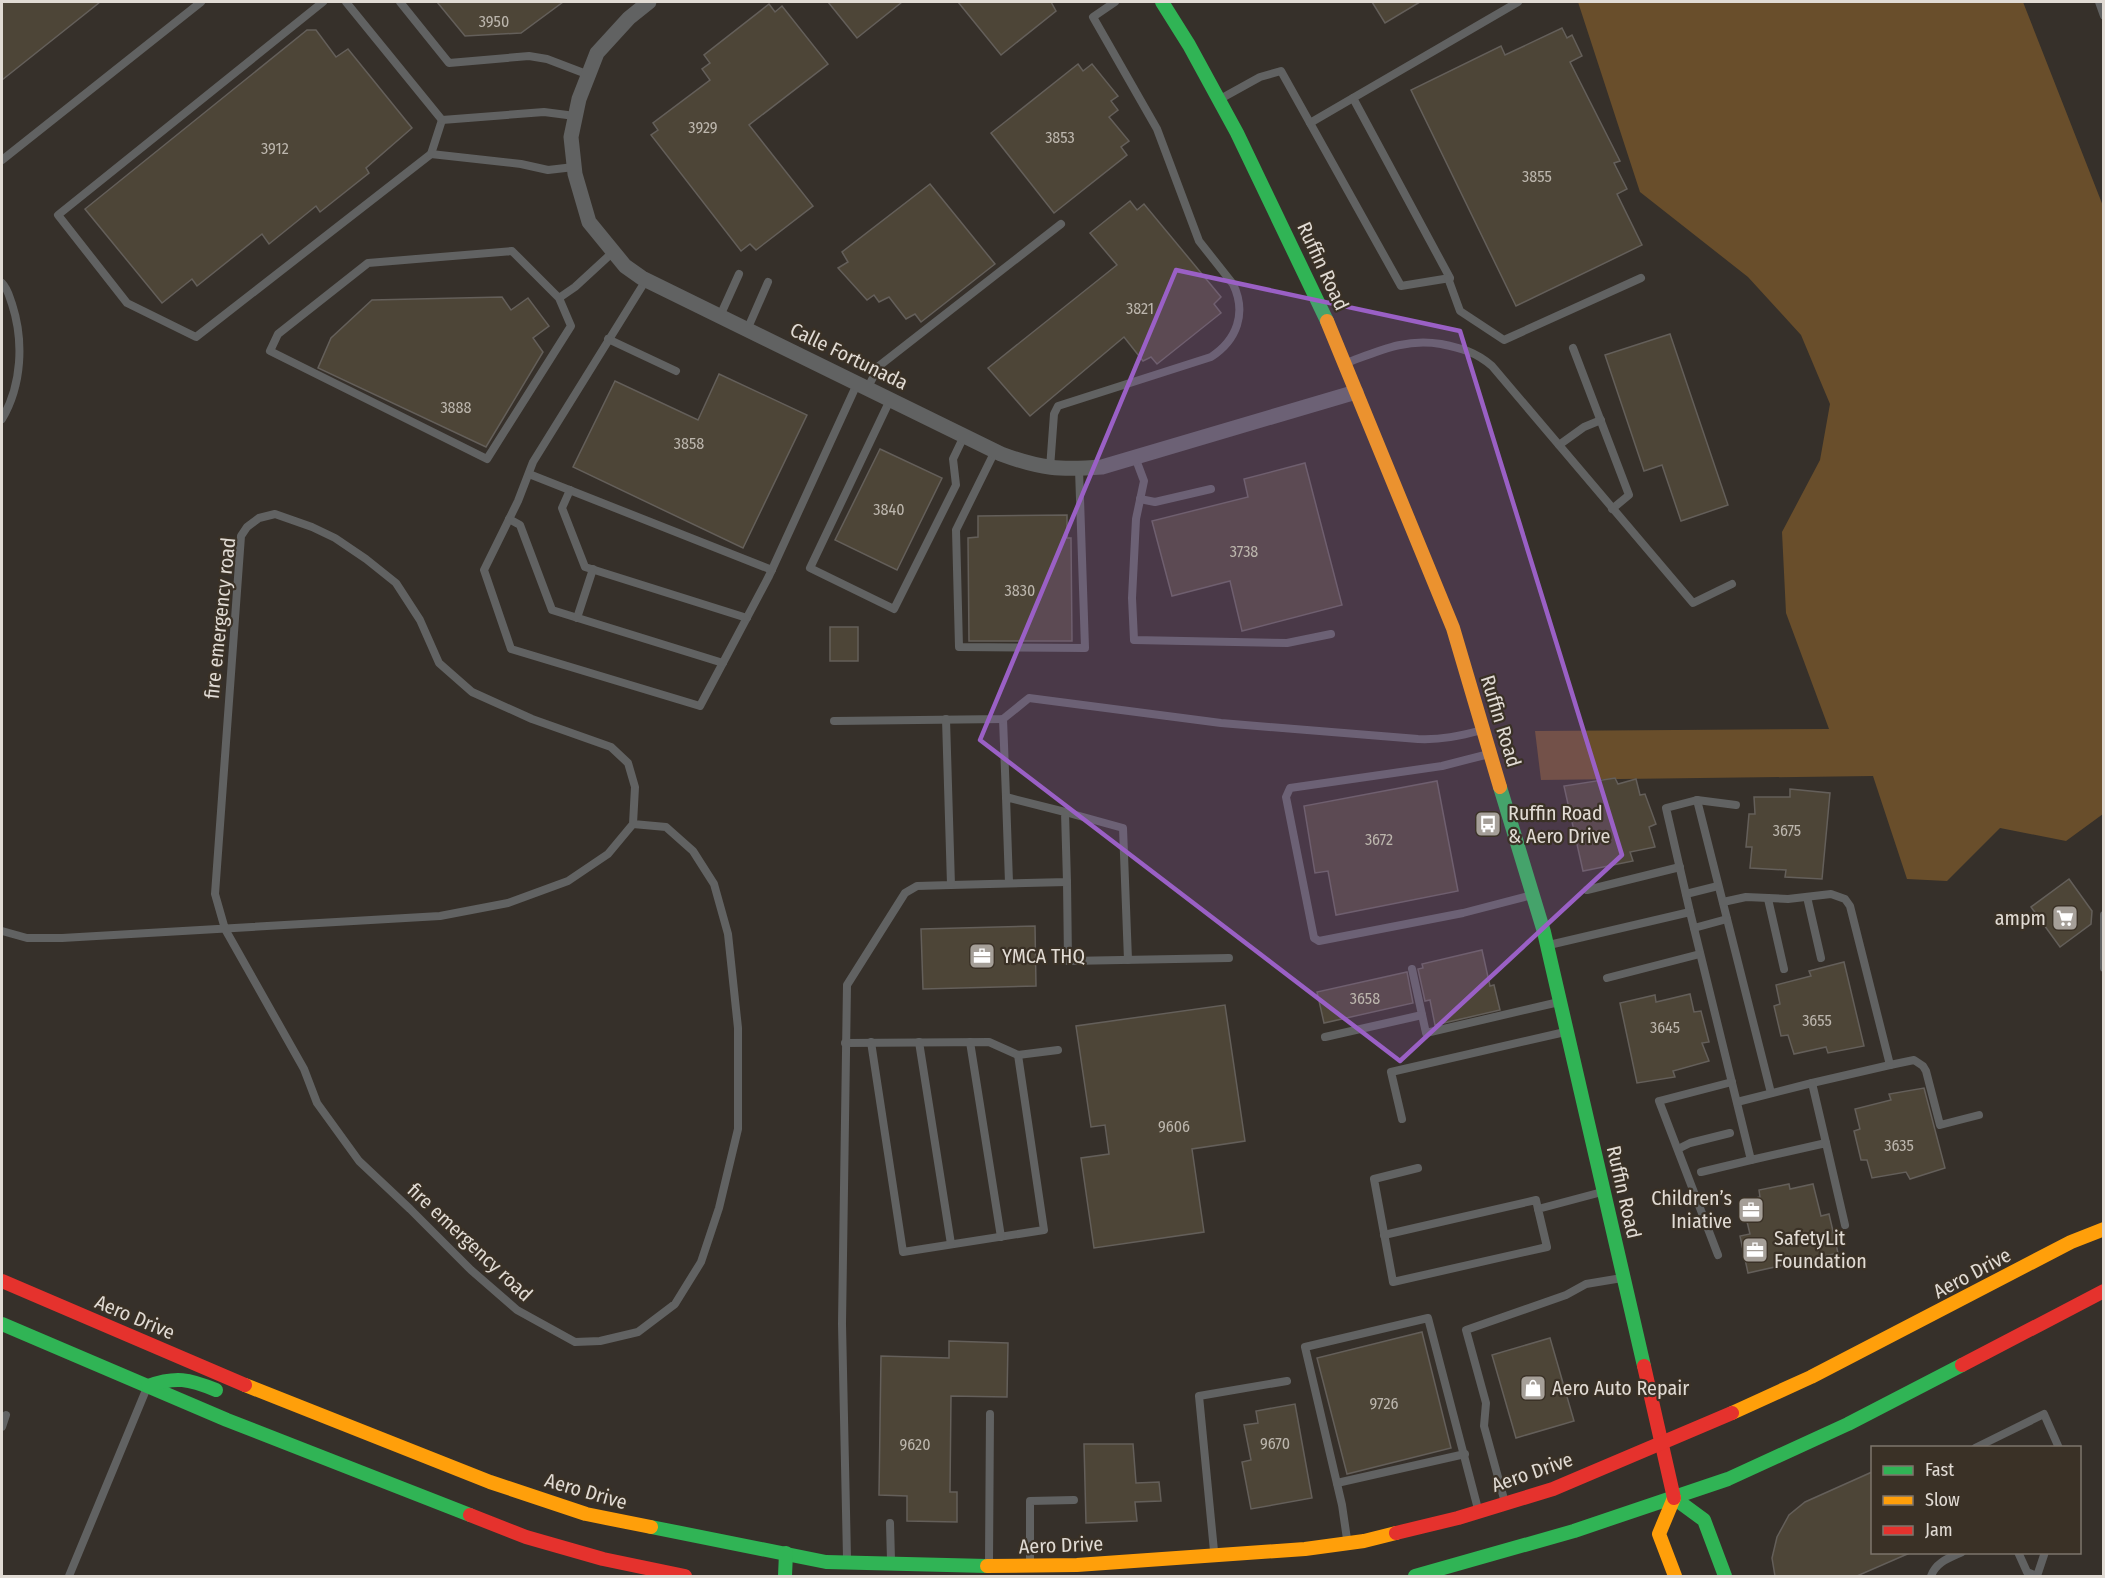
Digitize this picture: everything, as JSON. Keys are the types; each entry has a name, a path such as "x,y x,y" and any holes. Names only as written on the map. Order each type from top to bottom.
{"main road":[{"name":"Ruffin Road","path":"1162,2 1219,100 1320,304 1453,628 1547,945 1674,1498"},
{"name":"Aero Drive","path":"2,1281 240,1383 490,1482 586,1514 826,1562 989,1566 1077,1565 1305,1549 1364,1541 1552,1489 1811,1377 2071,1242 2103,1229"},
{"path":"1415,1576 1460,1571 1728,1479 1848,1424 2103,1291"},
{"path":"2,1324 238,1424 526,1537 603,1558 685,1576"},
{"path":"148,1386 170,1378 190,1380 233,1397"},
{"path":"340,1438 383,1440"},
{"path":"1674,1498 1659,1534 1675,1576"},
{"path":"1674,1498 1704,1520 1725,1576"},
{"path":"785,1576 786,1553"}],"street":[{"name":"Calle Fortunada","path":"650,2 629,18 597,53 579,99 571,137 574,167 589,222 625,266 646,280 995,451 1031,465 1050,468 1064,470 1102,467 1356,392"}],"lane":[{"path":"2,160 201,2"},
{"path":"322,2 58,215 127,303 196,337 431,154 442,120"},
{"path":"346,2 442,120"},
{"path":"400,2 449,63 530,56 547,58 589,75"},
{"path":"1050,468 1054,414 1058,406 1212,357 1231,340 1239,313 1237,292 1233,284 1199,241 1157,129 1093,17 1115,2"},
{"path":"1310,123 1518,2"},
{"path":"2099,2 2103,16"},
{"path":"1219,100 1260,77 1281,70 1401,286 1448,278"},
{"path":"1353,98 1450,278 1448,278 1460,311 1504,340 1641,278"},
{"path":"442,120 544,112 575,116"},
{"path":"431,154 521,164 548,170 574,167"},
{"path":"646,280 533,462 484,570 511,649 700,706 772,570 862,386 879,366 1060,224"},
{"path":"512,251 559,298 571,326 487,459 270,351 278,334 368,263 512,251"},
{"path":"559,298 575,287 613,252"},
{"path":"720,316 739,274"},
{"path":"747,330 768,282"},
{"path":"2,283 7,288 16,316 20,345 18,376 2,419"},
{"path":"608,339 676,371"},
{"path":"1344,364 1408,342 1430,342 1479,355 1492,366 1693,603 1732,585"},
{"path":"1573,348 1629,495 1612,509"},
{"path":"890,400 810,568 894,609 956,485 953,459 964,436"},
{"path":"1559,445 1584,427 1600,420"},
{"path":"995,451 956,530 959,647 1085,648 1079,469"},
{"path":"1135,458 1144,480 1136,519 1132,598 1134,640 1287,643 1331,634"},
{"path":"529,474 772,570"},
{"path":"1140,499 1155,502 1211,489"},
{"path":"570,490 562,508 585,567 747,618"},
{"name":"fire emergency road","path":"275,514 335,538 396,583 420,620 439,663 472,692 532,719 611,747 628,763 635,788 633,824 666,826 693,851 714,884 728,934 738,1028 738,1129 718,1208 701,1262 675,1305 638,1332 600,1341 575,1342 517,1310 471,1270 358,1161 317,1103 304,1069 225,929 215,894 241,536 247,527 259,518 275,514"},
{"path":"509,519 520,525 552,610 723,663"},
{"path":"577,618 593,569"},
{"path":"834,721 1003,719 1029,698 1221,723 1418,739 1453,738 1483,729"},
{"path":"1003,719 1009,884"},
{"path":"946,720 951,885"},
{"path":"1491,753 1442,766 1290,788 1286,797 1314,938 1319,941 1463,913 1533,894"},
{"path":"1005,797 1124,828 1128,960"},
{"path":"1697,800 1771,1094"},
{"path":"1736,805 1697,800 1666,808 1751,1160"},
{"path":"1065,812 1068,961 1229,958"},
{"path":"2,930 27,938 62,939 440,916 508,903 568,881 608,854 633,824"},
{"path":"1587,890 1680,867"},
{"path":"847,1563 842,1324 847,985 905,893 917,886 1067,882"},
{"path":"1686,894 1718,886"},
{"path":"1723,902 1746,897 1768,899 1831,894 1845,899 1850,906 1890,1065"},
{"path":"1807,897 1821,958"},
{"path":"1768,899 1784,969"},
{"path":"1547,945 1690,912"},
{"path":"2103,915 2103,968"},
{"path":"1694,928 1727,919"},
{"path":"1607,978 1700,954"},
{"path":"1412,969 1426,1033 1560,1002"},
{"path":"1326,1037 1422,1015"},
{"path":"1402,1119 1391,1072 1567,1031"},
{"path":"970,1041 1001,1237"},
{"path":"872,1042 903,1252 1044,1230 1018,1055"},
{"path":"919,1042 951,1244"},
{"path":"845,1043 989,1042 1018,1055 1058,1050"},
{"path":"1737,1102 1914,1060 1926,1071 1940,1125 1979,1115"},
{"path":"1718,1255 1659,1101 1732,1082"},
{"path":"1812,1083 1845,1225"},
{"path":"1678,1149 1690,1143 1730,1132"},
{"path":"1701,1172 1826,1143"},
{"path":"1384,1235 1536,1200 1547,1247 1393,1282 1384,1235 1374,1179 1419,1168"},
{"path":"1538,1209 1604,1192"},
{"path":"1505,1503 1484,1426 1486,1403 1466,1330 1566,1295 1586,1284 1623,1277"},
{"path":"1347,1543 1337,1484 1305,1347 1428,1318 1479,1511"},
{"path":"1215,1556 1199,1396 1287,1381"},
{"path":"69,1576 148,1386"},
{"path":"989,1566 990,1414"},
{"path":"1980,1446 2044,1414 2057,1446"},
{"path":"2,1427 6,1415"},
{"path":"1337,1484 1465,1454"},
{"path":"1030,1565 1030,1501 1074,1500"},
{"path":"890,1522 891,1564"},
{"path":"1931,1576 1943,1561 1958,1554"},
{"path":"2019,1554 2026,1572 2037,1576 2044,1554"}],"highlighted area":[{"path":"1176,270 1460,331 1622,855 1400,1061 980,740"}],"shaded area":[{"path":"1578,2 2023,2 2103,206 2103,814 2066,841 2000,828 1947,881 1907,879 1873,776 1541,780 1535,731 1829,729 1786,613 1782,532 1820,460 1830,404 1801,335 1748,277 1640,192"}],"building":[{"path":"2,2 100,2 2,80"},
{"path":"437,2 563,2 521,33 465,36"},
{"path":"828,2 902,2 857,38"},
{"path":"958,2 1051,2 1056,11 1001,55"},
{"path":"1372,2 1420,2 1385,23"},
{"path":"769,4 775,12 782,6 828,64 749,125 813,206 756,250 750,244 741,251 651,135 658,130 653,123 710,80 702,69 710,63 704,55"},
{"path":"1562,28 1567,38 1572,35 1582,56 1570,62 1620,161 1614,163 1627,189 1617,194 1642,245 1516,306 1411,90 1501,46 1505,55"},
{"path":"307,30 316,30 336,57 348,49 412,128 366,168 369,173 320,212 316,206 269,244 262,234 197,286 192,279 162,303 85,209"},
{"path":"1078,64 1083,71 1092,64 1118,96 1111,101 1118,110 1109,117 1129,141 1121,147 1127,155 1054,213 991,133"},
{"path":"930,184 995,264 921,322 915,314 906,319 889,297 879,302 874,295 867,300 838,268 848,262 842,252"},
{"path":"1130,201 1137,210 1144,204 1221,297 1214,304 1221,313 1157,364 1151,357 1143,361 1124,337 1030,416 988,368 1117,265 1090,233"},
{"path":"502,297 511,310 528,298 549,326 533,338 543,352 486,447 318,368 331,338 372,300"},
{"path":"1670,334 1728,505 1681,521 1662,465 1644,471 1605,355"},
{"path":"719,374 807,415 743,548 573,467 615,381 698,420"},
{"path":"880,449 942,478 897,570 835,540"},
{"path":"1305,463 1342,605 1242,631 1230,581 1172,596 1152,521 1248,497 1244,479"},
{"path":"1067,515 1067,538 1071,538 1072,641 969,641 968,538 978,537 978,516"},
{"path":"830,627 858,627 858,661 830,661"},
{"path":"1615,778 1618,784 1636,779 1640,795 1645,794 1656,824 1649,827 1655,847 1630,852 1633,861 1583,871 1564,786"},
{"path":"1437,781 1458,891 1336,915 1328,871 1315,873 1304,806"},
{"path":"1790,789 1830,793 1822,879 1785,877 1786,870 1750,868 1752,847 1746,847 1749,814 1755,814 1754,797 1790,797"},
{"name":"ampm","path":"2069,879 2092,911 2091,924 2060,947 2031,907"},
{"path":"1035,926 1036,986 923,989 921,929"},
{"path":"1482,950 1490,986 1494,985 1500,1010 1435,1025 1430,1000 1425,1001 1418,969 1423,968 1422,964"},
{"path":"1844,962 1864,1046 1828,1053 1826,1047 1794,1054 1788,1035 1781,1036 1774,1006 1780,1004 1776,985 1811,976 1809,971"},
{"path":"1407,972 1413,1003 1324,1023 1317,992"},
{"path":"1690,994 1694,1012 1701,1011 1709,1042 1702,1043 1709,1061 1673,1071 1675,1077 1637,1083 1620,1003 1655,995 1656,1002"},
{"path":"1225,1005 1245,1141 1192,1149 1204,1232 1094,1248 1081,1158 1109,1154 1105,1125 1091,1127 1076,1026"},
{"path":"1924,1088 1945,1168 1910,1179 1906,1172 1872,1178 1867,1160 1861,1160 1854,1131 1860,1129 1855,1109 1891,1100 1889,1094"},
{"path":"1789,1184 1790,1189 1813,1184 1821,1216 1829,1214 1838,1253 1748,1273 1740,1236 1750,1234 1742,1201 1760,1197 1759,1190"},
{"path":"1422,1332 1451,1448 1347,1474 1317,1358"},
{"name":"Aero Auto Repair","path":"1550,1338 1574,1421 1516,1438 1492,1355"},
{"path":"949,1341 1008,1343 1007,1397 951,1396 950,1492 957,1492 957,1522 907,1521 907,1496 879,1495 881,1356 949,1358"},
{"path":"1295,1404 1312,1498 1251,1509 1242,1462 1251,1460 1244,1425 1258,1423 1256,1411"},
{"path":"1084,1444 1133,1444 1136,1483 1159,1482 1161,1501 1135,1502 1137,1521 1086,1523"},
{"path":"1871,1472 1871,1554 1907,1554 1857,1576 1775,1576 1772,1558 1777,1537 1789,1515 1805,1502"}],"traffic: fast":[{"path":"1162,2 1189,45 1237,133 1327,321"},
{"path":"1500,787 1544,932 1644,1366"},
{"path":"2,1324 227,1420 470,1515"},
{"path":"1415,1576 1574,1531 1728,1479 1848,1424 1962,1365"},
{"path":"148,1386 182,1380 216,1390"},
{"path":"1674,1498 1704,1520 1725,1576"},
{"path":"651,1527 826,1562 987,1566"},
{"path":"785,1576 786,1553"}],"traffic: slow":[{"path":"1327,321 1453,628 1500,787"},
{"path":"1732,1413 1811,1377 2071,1242 2104,1229"},
{"path":"245,1385 490,1482 586,1514 651,1527"},
{"path":"1674,1498 1659,1534 1675,1576"},
{"path":"987,1566 1077,1565 1305,1549 1364,1541 1396,1533"}],"traffic: jam":[{"path":"2,1281 245,1385"},
{"path":"1962,1365 2104,1291"},
{"path":"1644,1366 1674,1498"},
{"path":"1396,1533 1458,1518 1553,1489 1732,1413"},
{"path":"470,1515 526,1537 603,1559 685,1576"}],"place":[{"name":"Ruffin Road & Aero Drive","path":"1488,824"},
{"name":"ampm","path":"2065,918"},
{"name":"YMCA THQ","path":"982,956"},
{"name":"Children’s Iniative","path":"1751,1210"},
{"name":"SafetyLit Foundation","path":"1755,1250"},
{"name":"Aero Auto Repair","path":"1533,1388"}]}
